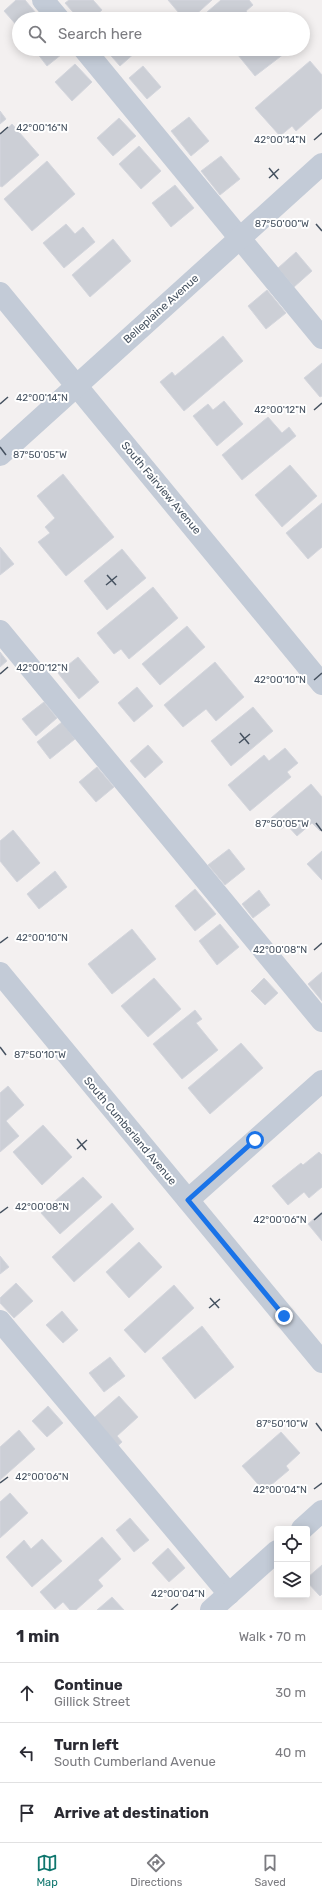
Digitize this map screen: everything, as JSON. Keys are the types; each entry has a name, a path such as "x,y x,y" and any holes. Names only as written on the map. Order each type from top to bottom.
{"street":[{"path":"43,0 53,12"},
{"path":"90,56 322,338"},
{"name":"Belleplaine Avenue","path":"0,455 322,164"},
{"name":"South Fairview Avenue","path":"0,293 322,684"},
{"path":"0,631 322,1021"},
{"name":"South Cumberland Avenue","path":"0,973 322,1362"},
{"path":"188,1200 322,1081"},
{"path":"0,1321 229,1594"},
{"path":"305,1526 322,1511"},
{"path":"211,1610 274,1554"}],"building":[{"path":"16,0 25,0 35,12 12,12 12,20 4,11"},
{"path":"69,0 93,0 102,10 100,12 73,12 65,3"},
{"path":"168,0 212,0 199,12 178,12"},
{"path":"221,0 249,0 253,5 246,11 247,12 207,12"},
{"path":"39,56 60,56 47,66"},
{"path":"111,56 131,56 120,66"},
{"path":"239,56 281,56 255,76"},
{"path":"310,61 322,75 322,108 296,131 292,126 280,136 255,108"},
{"path":"75,64 92,82 72,101 55,82"},
{"path":"143,66 161,87 147,99 129,78"},
{"path":"0,111 6,119 0,124"},
{"path":"189,117 209,141 191,156 171,131"},
{"path":"119,118 136,136 113,156 97,138"},
{"path":"12,124 39,155 2,187 0,186 0,135"},
{"path":"139,146 161,171 141,189 119,164"},
{"path":"221,156 240,179 220,195 201,171"},
{"path":"47,161 75,194 32,231 4,199"},
{"path":"175,185 194,208 171,227 152,203"},
{"path":"66,224 75,234 83,227 95,242 64,268 43,243"},
{"path":"113,239 131,261 90,297 72,275"},
{"path":"296,252 312,271 294,287 278,268"},
{"path":"267,290 286,313 266,329 248,306"},
{"path":"223,336 243,361 184,411 160,382 172,372 175,376"},
{"path":"322,363 322,396 320,397 304,378"},
{"path":"224,401 243,424 217,446 193,416 208,404 213,410"},
{"path":"268,417 282,433 289,427 296,436 242,480 222,455"},
{"path":"290,465 317,496 282,527 255,495"},
{"path":"63,474 114,537 66,576 38,542 50,533 45,527 55,518 37,496"},
{"path":"322,503 322,547 308,559 286,533"},
{"path":"0,547 14,564 0,575"},
{"path":"122,549 146,578 107,610 84,581"},
{"path":"153,587 178,618 129,659 121,649 114,654 97,633"},
{"path":"187,626 205,647 160,685 142,664"},
{"path":"0,652 7,661 0,667"},
{"path":"78,657 99,682 79,699 58,673"},
{"path":"215,662 244,697 216,721 206,709 183,727 164,705"},
{"path":"137,687 153,706 134,722 118,703"},
{"path":"44,702 57,718 36,736 22,719"},
{"path":"253,707 273,731 231,766 211,741"},
{"path":"62,722 75,739 50,759 37,742"},
{"path":"148,745 163,762 145,778 130,761"},
{"path":"285,748 298,763 287,772 291,777 250,811 228,785 264,755 269,761"},
{"path":"97,767 114,787 96,802 79,782"},
{"path":"311,784 322,797 322,829 320,831 312,823 297,836 287,825 281,829 271,818"},
{"path":"13,830 40,863 17,882 0,861 0,841"},
{"path":"229,849 245,869 225,885 208,865"},
{"path":"322,851 322,880 307,864"},
{"path":"55,871 67,887 39,909 27,894"},
{"path":"195,889 216,914 195,931 175,906"},
{"path":"259,890 270,905 253,918 242,904"},
{"path":"220,924 239,947 217,965 199,941"},
{"path":"132,929 156,959 112,994 88,964"},
{"path":"322,972 322,1001 308,984"},
{"path":"154,978 181,1009 148,1037 121,1006"},
{"path":"264,978 278,993 265,1005 251,991"},
{"path":"195,1010 202,1019 196,1023 218,1050 182,1079 153,1044"},
{"path":"241,1043 263,1068 210,1114 188,1088"},
{"path":"8,1086 24,1105 6,1121 19,1136 0,1152 0,1093"},
{"path":"43,1125 72,1157 42,1185 13,1152"},
{"path":"319,1152 322,1155 322,1187 309,1198 304,1192 288,1205 272,1186 301,1163 303,1165"},
{"path":"83,1177 102,1197 60,1234 41,1213"},
{"path":"112,1203 134,1229 74,1282 52,1257"},
{"path":"322,1212 322,1241 308,1224"},
{"path":"139,1242 162,1267 129,1298 106,1272"},
{"path":"0,1256 9,1267 0,1274"},
{"path":"16,1283 33,1301 14,1318 0,1303 0,1298"},
{"path":"174,1285 194,1308 145,1353 124,1330"},
{"path":"62,1311 78,1330 63,1343 46,1325"},
{"path":"202,1326 234,1367 195,1399 162,1358"},
{"path":"110,1357 125,1376 104,1392 89,1373"},
{"path":"119,1396 138,1417 117,1436 122,1442 112,1451 88,1423"},
{"path":"48,1406 63,1423 47,1437 32,1421"},
{"path":"19,1430 35,1449 0,1480 0,1447"},
{"path":"281,1432 300,1453 286,1466 289,1470 264,1491 242,1466"},
{"path":"10,1493 28,1513 0,1538 0,1502"},
{"path":"130,1518 149,1540 134,1552 116,1530"},
{"path":"102,1537 121,1559 98,1580 103,1586 76,1610 70,1610 63,1602 55,1609 40,1592"},
{"path":"42,1539 62,1561 32,1587 6,1557 24,1540 31,1549"},
{"path":"168,1548 185,1568 169,1582 152,1563"},
{"path":"322,1565 322,1594 320,1596 310,1585 310,1575"},
{"path":"112,1597 124,1610 97,1610"}],"route":[{"path":"255,1140 188,1200 284,1316"}]}
